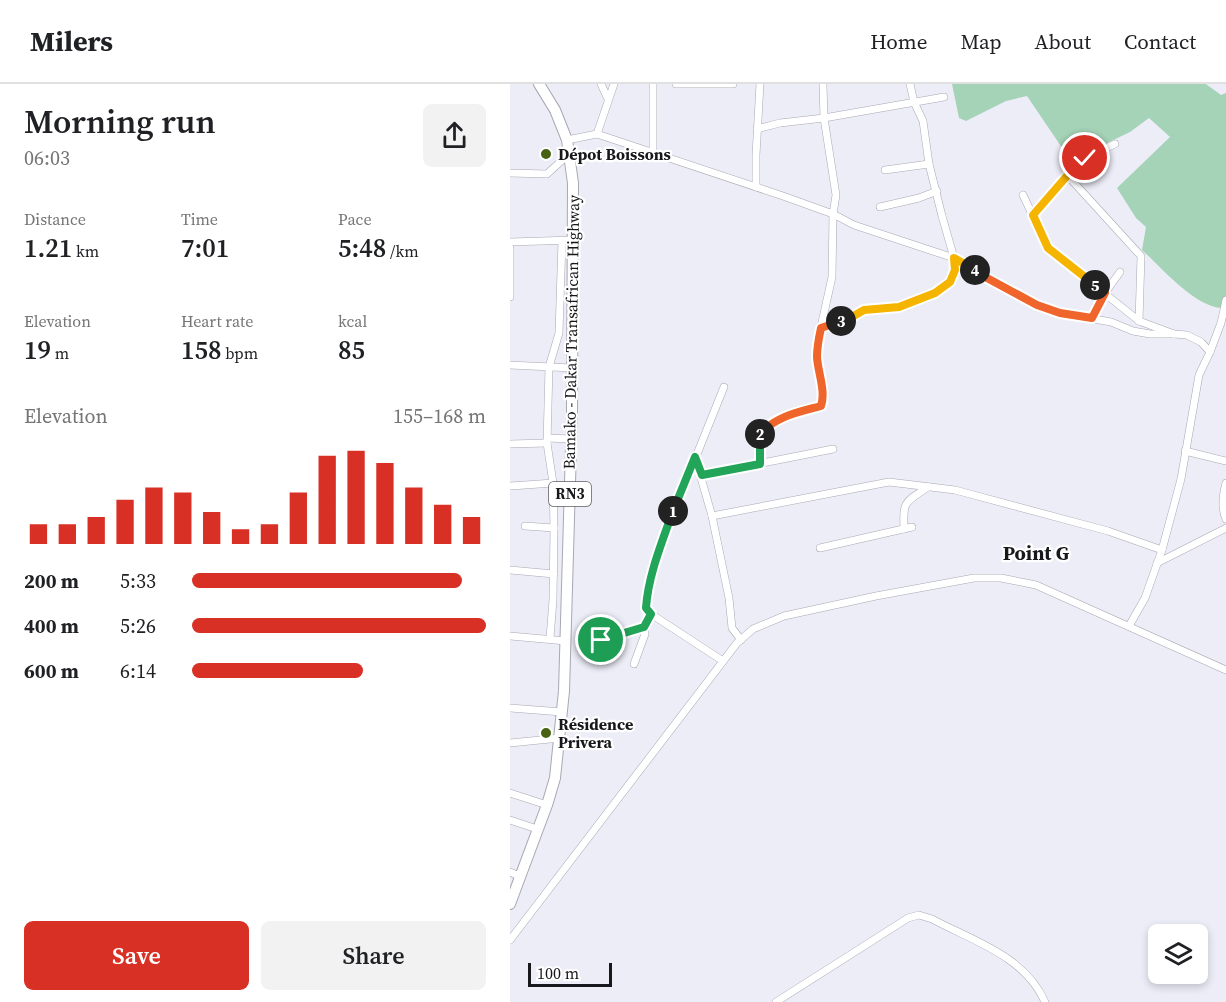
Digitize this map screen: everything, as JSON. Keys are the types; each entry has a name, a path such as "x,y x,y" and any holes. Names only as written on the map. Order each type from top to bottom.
{"highway":[{"name":"Bamako - Dakar Transafrican Highway","path":"510,904 547,806 556,772 566,641 572,368 568,240 573,183 567,140 555,110 539,84"}],"street":[{"path":"601,84 608,99"},
{"path":"597,134 614,84"},
{"path":"652,152 653,84"},
{"path":"676,84 733,84"},
{"path":"756,187 760,84"},
{"path":"760,464 759,435 768,425 783,417 821,406 823,399 817,357 832,277 833,214 836,195 824,118 823,84"},
{"path":"821,328 850,318 864,310 899,307 935,293 950,282 955,270 954,258 929,164 923,121 914,102 910,84"},
{"path":"757,129 780,123 824,118 944,97"},
{"path":"567,140 597,134 652,152 833,214 854,225 954,258 1037,305 1060,313 1111,322 1133,331 1187,335 1201,342 1210,352"},
{"path":"1033,215 1067,175 1085,158 1115,144"},
{"path":"510,172 547,174 570,153"},
{"path":"885,170 929,164"},
{"path":"1067,175 1141,256 1139,321"},
{"path":"880,207 919,198 937,191"},
{"path":"1023,195 1048,248 1139,321 1174,334"},
{"path":"510,242 568,240 559,333 549,368 548,441 553,483 554,528 550,638"},
{"path":"510,248 510,297"},
{"path":"1092,318 1105,293 1120,272"},
{"path":"1129,626 1145,598 1162,550 1181,479 1199,375 1210,352 1225,306"},
{"path":"510,365 572,368"},
{"path":"723,661 651,614 646,608 662,540 724,387"},
{"path":"510,444 571,439"},
{"path":"702,475 833,449"},
{"path":"1185,451 1226,462"},
{"path":"695,457 712,516 729,598 732,628 741,640"},
{"path":"712,516 889,482 955,490 1108,531 1162,550"},
{"path":"511,486 553,483"},
{"path":"1226,483 1223,493 1226,519"},
{"path":"904,529 903,507 907,501 927,487"},
{"path":"525,526 554,528"},
{"path":"820,548 912,527"},
{"path":"1157,563 1226,528"},
{"path":"510,570 554,574"},
{"path":"510,940 723,661 753,629 784,616 974,578 1001,578 1036,585 1226,670"},
{"path":"634,663 645,634 644,627 651,614"},
{"path":"590,641 644,627"},
{"path":"510,636 566,641"},
{"path":"510,708 562,712"},
{"path":"510,743 560,738"},
{"path":"510,793 547,806"},
{"path":"510,820 537,829"},
{"path":"510,872 521,877"},
{"path":"776,1002 908,918 920,915 1011,960 1039,988 1045,1002"},
{"path":"510,932 526,920"}],"green space":[{"path":"952,84 1206,84 1221,95 1226,93 1226,301 1222,308 1212,306 1190,294 1142,250 1146,227 1136,218 1117,188 1170,137 1149,118 1130,132 1082,155 1073,164 1027,96 1006,101 966,121 959,118"}],"place":[{"name":"Dépot Boissons","path":"546,154"},
{"name":"Résidence Privera","path":"546,733"}],"district":[{"name":"Point G","path":"1036,553"}],"route":[{"path":"601,640 644,627 651,614 646,608 647,597 662,540 695,457 702,475 760,464 759,435 768,425 783,417 821,406 823,399 817,357 821,328 850,318 864,310 899,307 935,293 950,282 955,270 954,258 1037,305 1060,313 1092,318 1105,293 1048,248 1033,215 1085,158"}]}
